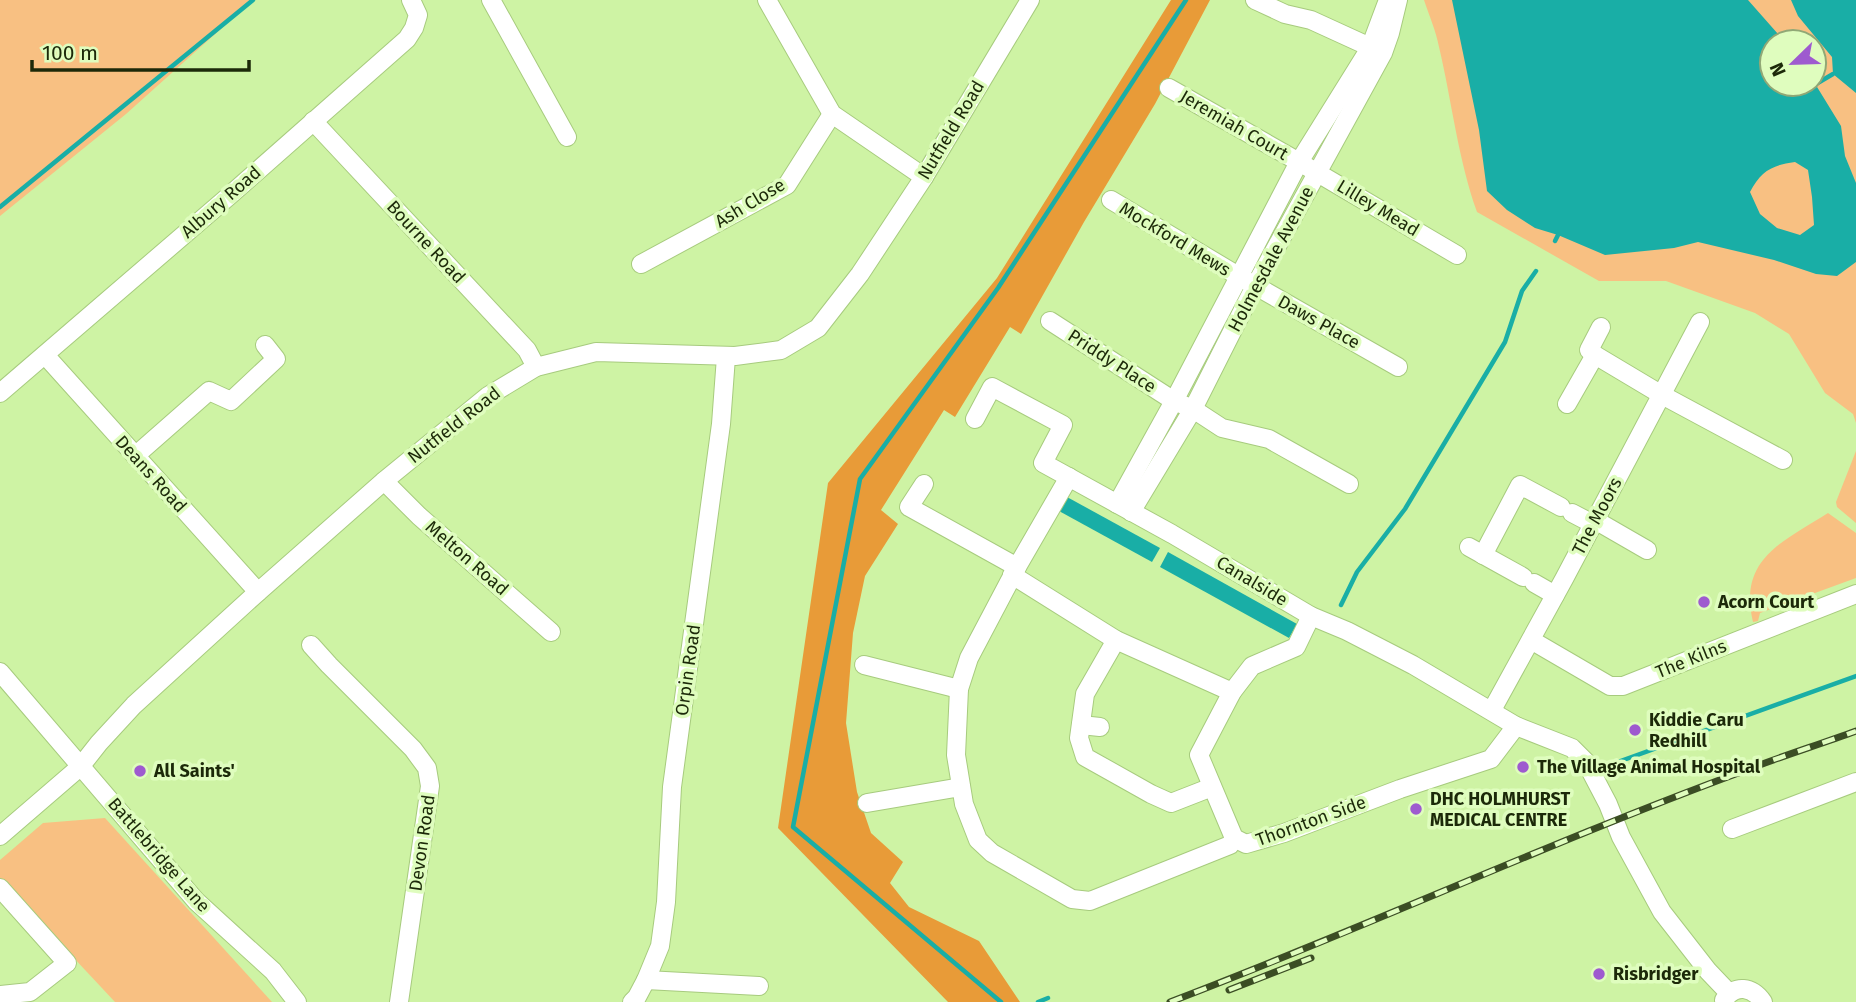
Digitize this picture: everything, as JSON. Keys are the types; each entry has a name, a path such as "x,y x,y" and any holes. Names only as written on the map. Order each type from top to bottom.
{"street":[{"path":"491,0 567,137"},
{"path":"768,0 832,114 924,177"},
{"name":"Nutfield Road","path":"0,836 80,767 134,705 258,592 384,481 488,396 536,367 596,352 726,357 781,350 818,328 860,274 924,177 1030,0"},
{"path":"1255,0 1284,14 1311,19 1377,50"},
{"name":"Holmesdale Avenue","path":"1124,508 1174,401 1317,172 1377,50 1388,0"},
{"name":"Holmesdale Avenue","path":"1124,508 1193,409 1300,162 1391,33 1398,0"},
{"name":"Albury Road","path":"0,393 409,37 418,5"},
{"name":"Jeremiah Court","path":"1169,88 1300,162"},
{"name":"Ash Close","path":"641,264 787,185 832,114"},
{"name":"Bourne Road","path":"313,121 527,351 536,367"},
{"name":"Lilley Mead","path":"1300,162 1457,255"},
{"name":"Mockford Mews","path":"1111,200 1247,282"},
{"name":"Daws Place","path":"1247,282 1398,367"},
{"name":"Priddy Place","path":"1051,321 1174,401 1193,409 1222,428 1269,439 1349,484"},
{"name":"The Moors","path":"1492,710 1700,322"},
{"path":"1601,327 1589,350 1595,355 1662,395 1783,460"},
{"path":"135,456 209,391 231,401 276,359 265,345"},
{"name":"Deans Road","path":"45,355 258,592"},
{"path":"1567,404 1595,355"},
{"name":"Orpin Road","path":"632,1002 646,980 660,946 666,902 672,787 718,449 726,357"},
{"name":"Canalside","path":"975,419 992,387 1063,425 1043,463 1172,534 1311,616 1347,631 1492,710 1516,726 1572,748 1586,762 1608,804 1621,837 1662,912 1726,998"},
{"path":"1069,477 1014,571 969,658 959,689 956,755 962,796 978,840 992,853 1072,899 1090,901 1230,845 1234,838"},
{"name":"Melton Road","path":"384,481 419,516 551,632"},
{"path":"924,484 909,507 1014,571 1116,640 1232,692"},
{"path":"1555,595 1476,551 1520,485 1647,550"},
{"name":"The Kilns","path":"1531,640 1610,686 1623,686 1856,594"},
{"name":"Thornton Side","path":"1311,616 1296,647 1252,666 1232,692 1199,755 1234,838 1246,844 1284,833 1368,800 1491,760 1516,726"},
{"path":"1116,640 1085,694 1080,732 1085,757 1171,803 1212,787"},
{"name":"Devon Road","path":"311,645 413,749 427,768 430,786 399,1002"},
{"path":"864,665 959,689"},
{"name":"Battlebridge Lane","path":"0,673 196,901 273,971 297,1002"},
{"path":"1080,732 1100,727"},
{"path":"1732,829 1856,782"},
{"path":"867,803 962,796"},
{"path":"0,888 67,963 30,992 0,995"},
{"path":"646,980 758,986"},
{"path":"1726,998 1736,990 1750,990 1763,1002"}],"shaded area":[{"path":"0,0 253,0 126,114 0,216"},
{"path":"1171,0 1210,0 1155,104 1021,334 1010,327 955,417 944,410 881,510 898,524 865,576 853,633 846,723 857,792 871,833 903,862 890,883 909,907 979,941 1020,1002 948,1002 778,828 828,483 997,278"},
{"path":"1424,0 1856,0 1856,423 1853,414 1825,393 1789,334 1755,313 1666,281 1599,281 1477,212 1460,151 1438,41"},
{"path":"1856,451 1856,523 1837,507 1836,502"},
{"path":"1828,513 1856,533 1856,578 1760,613 1758,621 1753,622 1750,600 1752,582 1758,567 1781,543"},
{"path":"105,818 272,1002 115,1002 0,879 0,860 43,823"}],"water":[{"path":"1452,0 1748,0 1773,28 1758,28 1758,98 1824,98 1841,126 1845,156 1856,183 1856,262 1837,276 1816,274 1774,260 1698,242 1674,248 1605,255 1535,228 1507,210 1487,191 1479,130","holes":["1795,162 1808,170 1814,225 1800,235 1777,228 1760,214 1750,192 1763,174 1774,167"]},
{"path":"1791,0 1856,0 1856,93 1833,74 1832,57 1828,52 1828,28 1808,28 1798,16"},
{"path":"1067,497 1160,548 1152,562 1059,511"},
{"path":"1168,552 1297,624 1289,638 1160,567"}],"waterway":[{"path":"0,207 253,0"},
{"path":"1001,1002 793,827 860,479 998,288 1186,0"},
{"path":"1828,77 1833,74"},
{"path":"1555,241 1558,235"},
{"path":"1341,605 1357,572 1405,509 1505,342 1522,291 1536,271"},
{"path":"1615,763 1856,676"},
{"path":"1038,1002 1048,998"}],"railway":[{"path":"1170,1002 1669,799 1856,731"},
{"path":"1229,990 1311,958"}],"place":[{"name":"Acorn Court","path":"1704,602"},
{"name":"Kiddie Caru Redhill","path":"1635,730"},
{"name":"The Village Animal Hospital","path":"1523,767"},
{"name":"All Saints'","path":"140,771"},
{"name":"DHC HOLMHURST MEDICAL CENTRE","path":"1416,809"},
{"name":"Risbridger","path":"1599,974"}]}
